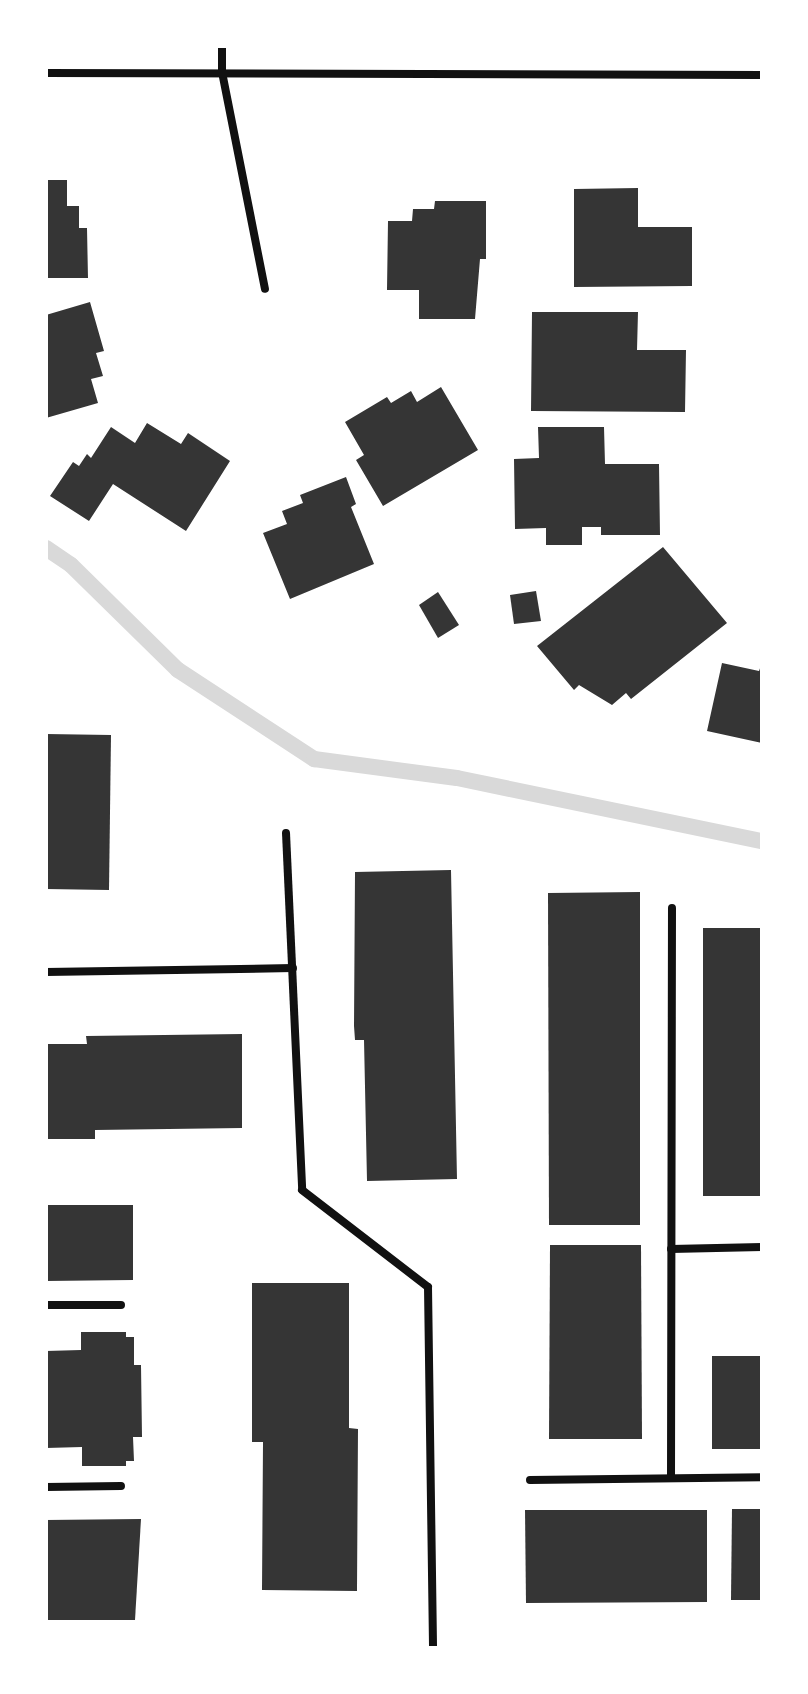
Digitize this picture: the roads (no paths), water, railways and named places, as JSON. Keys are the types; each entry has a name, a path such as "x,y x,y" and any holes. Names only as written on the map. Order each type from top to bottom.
{"street":[{"path":"222,46 222,72 265,289"},
{"path":"46,73 762,75"},
{"path":"286,833 302,1190 428,1287 433,1648"},
{"path":"671,1478 672,908"},
{"path":"46,972 293,968"},
{"path":"671,1249 762,1247"},
{"path":"46,1305 121,1305"},
{"path":"530,1480 762,1477"},
{"path":"46,1487 121,1486"}],"waterway":[{"path":"46,548 71,565 178,670 314,759 457,778 762,841"}]}
